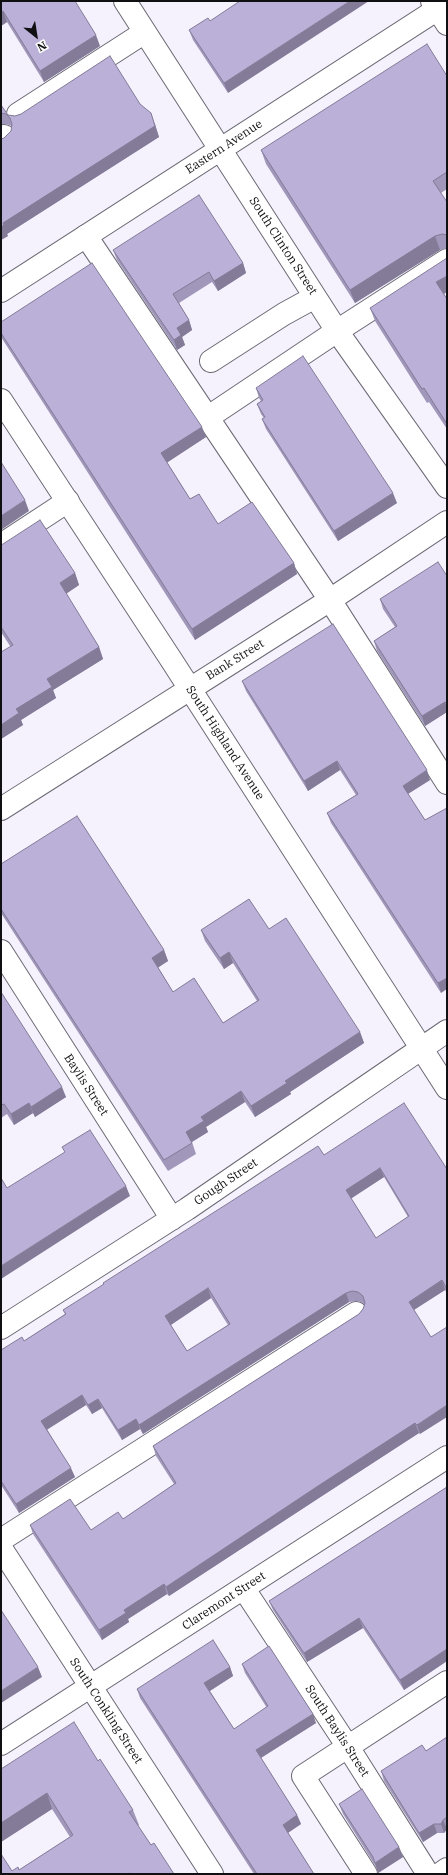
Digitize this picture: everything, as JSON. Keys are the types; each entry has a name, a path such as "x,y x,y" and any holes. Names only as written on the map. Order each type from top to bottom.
{"street":[{"name":"South Clinton Street","path":"129,3 145,32 336,331 447,487"},
{"name":"Eastern Avenue","path":"1,291 441,9"},
{"path":"18,114 145,32"},
{"path":"86,236 206,418 330,600 447,783"},
{"path":"206,418 336,331 447,260"},
{"path":"211,361 284,314 315,297"},
{"name":"South Highland Avenue","path":"1,400 190,689 447,1088"},
{"path":"1,545 68,501"},
{"name":"Bank Street","path":"1,809 330,600 447,522"},
{"name":"Baylis Street","path":"1,951 172,1219"},
{"name":"Gough Street","path":"1,1328 172,1219 447,1031"},
{"path":"1,1540 356,1313"},
{"name":"Claremont Street","path":"1,1744 447,1458"},
{"name":"South Conkling Street","path":"1,1548 212,1874"},
{"name":"South Baylis Street","path":"244,1589 348,1747 428,1874"},
{"path":"366,1874 303,1776 447,1682"},
{"path":"440,1874 447,1869"}],"building":[{"path":"1,1 75,1 96,35 40,71 3,11 1,12"},
{"path":"240,1 350,1 224,83 189,30 208,18 210,21"},
{"path":"427,44 447,76 447,172 433,181 447,202 447,235 442,234 435,236 350,290 261,150"},
{"path":"110,56 140,104 151,113 155,126 3,223 4,225 1,227 1,139 11,131 12,124 10,118 6,114 1,113 1,105 8,115 15,116 21,114"},
{"path":"199,195 243,263 214,281 209,272 173,294 189,320 177,328 181,335 174,340 113,250"},
{"path":"447,258 447,276 436,282 447,299 447,424 424,388 422,389 370,308"},
{"path":"92,263 202,427 161,453 190,499 199,494 218,524 252,502 294,563 192,629 1,333 1,322"},
{"path":"303,356 393,493 334,531 262,419 265,417 257,404 263,400 256,388"},
{"path":"1,462 25,500 1,516"},
{"path":"40,520 75,573 60,583 99,647 47,679 52,687 16,709 19,713 1,725 1,652 13,645 1,627 1,545"},
{"path":"438,562 447,576 447,703 445,702 422,716 374,641 397,626 380,599"},
{"path":"333,624 427,770 403,786 425,820 447,808 447,978 438,983 327,813 358,794 337,761 304,781 242,681"},
{"path":"77,816 164,950 152,958 173,992 194,978 223,1023 259,1000 229,952 220,958 201,930 249,899 269,929 286,918 360,1032 285,1081 287,1083 251,1106 241,1091 201,1117 204,1121 186,1132 192,1143 164,1160 1,909 1,864"},
{"path":"1,992 62,1087 31,1107 29,1103 11,1114 4,1104 1,1105"},
{"path":"404,1103 447,1169 447,1289 442,1280 409,1302 431,1337 447,1327 447,1405 417,1425 415,1423 166,1587 164,1584 124,1610 126,1613 99,1630 30,1525 70,1499 91,1530 118,1512 123,1519 176,1483 153,1446 359,1314 365,1303 363,1296 358,1292 352,1291 346,1293 139,1425 136,1419 118,1430 98,1399 88,1405 82,1395 41,1421 71,1468 16,1504 1,1481 1,1350 22,1337 24,1341 66,1314 63,1310 104,1284 103,1283 318,1146 324,1155","holes":["380,1168 409,1216 376,1238 346,1190","208,1288 230,1324 187,1351 165,1316"]},
{"path":"90,1130 126,1186 1,1266 1,1178 7,1188 65,1152 62,1147"},
{"path":"447,1487 447,1649 400,1680 359,1618 304,1653 269,1601"},
{"path":"1,1610 38,1667 1,1691"},
{"path":"213,1640 230,1667 204,1683 234,1729 268,1706 242,1664 269,1646 313,1714 256,1750 297,1815 283,1825 314,1874 257,1874 137,1689"},
{"path":"74,1722 98,1761 100,1759 133,1810 129,1812 151,1845 154,1843 174,1874 1,1874 1,1854 12,1871 18,1867 19,1870 73,1835 47,1793 1,1823 1,1769"},
{"path":"447,1737 447,1817 441,1824 434,1824 419,1833 381,1771 422,1745 426,1751"},
{"path":"362,1789 399,1847 375,1863 373,1857 339,1804"}]}
